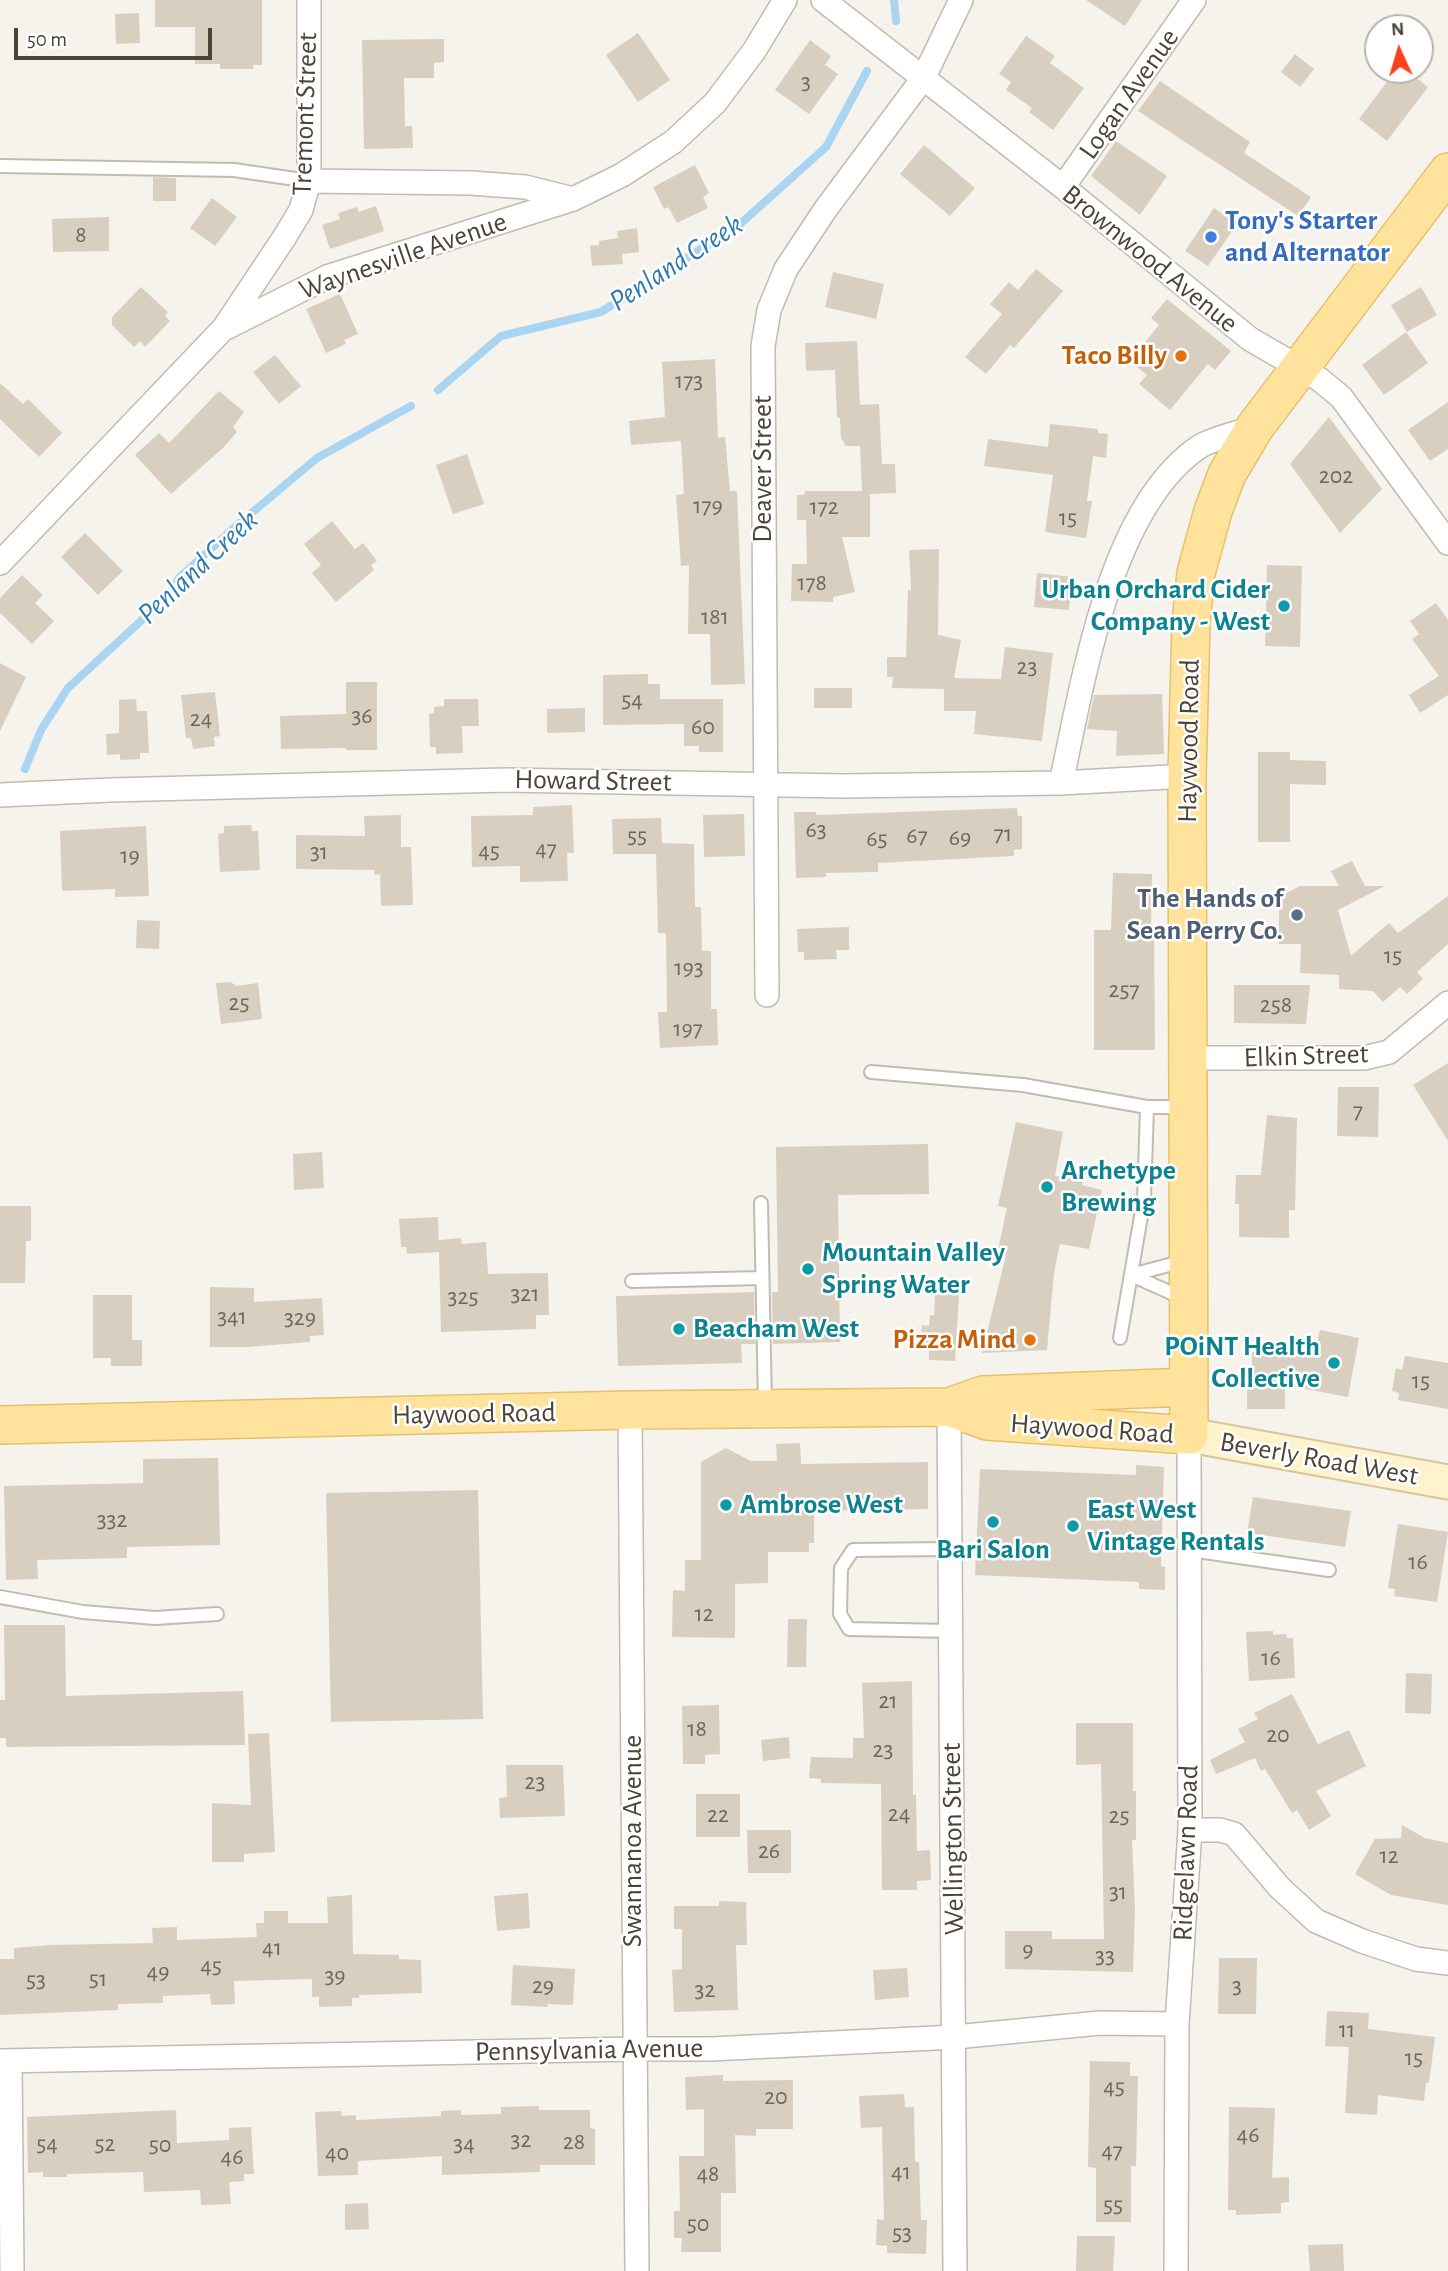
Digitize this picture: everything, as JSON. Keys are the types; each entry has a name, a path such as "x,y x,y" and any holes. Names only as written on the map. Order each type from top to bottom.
{"main road":[{"name":"Haywood Road","path":"949,1407 987,1421 1189,1435 1187,776 1191,623 1196,573 1213,510 1227,474 1255,427 1448,172"},
{"name":"Haywood Road","path":"0,1425 630,1410 949,1407 983,1395 1188,1387"}],"street":[{"name":"Tremont Street","path":"222,330 301,210 309,181 309,0"},
{"name":"Waynesville Avenue","path":"0,563 222,330 327,277 573,199 622,175 673,142 715,103 754,51 785,0"},
{"name":"Brownwood Avenue","path":"824,0 1063,187 1250,340 1319,379 1341,397 1448,543"},
{"name":"Deaver Street","path":"767,995 763,346 769,310 786,269 825,210 924,77 961,0"},
{"name":"Logan Avenue","path":"1063,187 1194,0"},
{"path":"309,181 471,183 525,187 573,199"},
{"path":"1061,783 1093,641 1123,548 1133,529 1168,475 1200,446 1255,427"},
{"name":"Howard Street","path":"0,795 506,780 843,786 1061,783 1187,776"},
{"name":"Elkin Street","path":"1188,1058 1364,1058 1389,1052 1448,1003"},
{"name":"Wellington Street","path":"949,1407 955,2271"},
{"name":"Swannanoa Avenue","path":"630,1410 637,2271"},
{"name":"Beverly Road West","path":"1189,1435 1448,1482"},
{"name":"Ridgelawn Road","path":"1176,2271 1177,2024 1190,1830 1189,1435"},
{"path":"1190,1830 1220,1830 1234,1834 1280,1888 1316,1921 1362,1941 1416,1959 1448,1963"},
{"name":"Pennsylvania Avenue","path":"5,2061 711,2049 955,2037 1100,2024 1177,2024"},
{"path":"5,2061 12,2271"}],"lane":[{"path":"0,166 234,170 309,181"},
{"path":"871,1072 1023,1085 1147,1107 1188,1107"},
{"path":"1120,1338 1144,1199 1147,1107"},
{"path":"761,1203 765,1410"},
{"path":"1131,1275 1188,1260"},
{"path":"1131,1275 1188,1300"},
{"path":"632,1281 762,1278"},
{"path":"950,1549 853,1550 841,1568 840,1614 849,1629 951,1631"},
{"path":"1190,1550 1329,1570"},
{"path":"0,1597 83,1612 155,1618 217,1614"}],"building":[{"path":"155,0 262,0 262,65 253,65 253,69 220,69 220,64 195,64 195,27 155,27"},
{"path":"1086,0 1142,0 1125,26"},
{"path":"139,13 140,43 116,44 115,14"},
{"path":"638,33 670,80 638,102 606,55"},
{"path":"1026,36 1055,56 1050,63 1084,88 1053,130 1029,112 1032,108 1006,90 1011,82 999,74"},
{"path":"444,39 444,62 434,63 434,78 404,78 405,126 412,126 413,148 364,149 362,40"},
{"path":"810,40 831,56 825,65 838,74 809,114 775,90"},
{"path":"1295,54 1314,69 1300,87 1281,72"},
{"path":"1160,81 1250,142 1244,153 1311,197 1298,216 1138,111"},
{"path":"1385,84 1424,84 1428,87 1387,141 1359,119"},
{"path":"1116,141 1167,176 1140,215 1091,176"},
{"path":"924,145 975,188 950,216 900,174"},
{"path":"695,165 709,193 703,197 708,208 677,223 668,207 664,209 653,187"},
{"path":"153,177 176,178 176,201 153,201"},
{"path":"212,198 237,217 215,246 190,228"},
{"path":"376,206 384,231 330,249 322,225 340,219 338,213 357,207 359,212"},
{"name":"Tony's Starter and Alternator","path":"1214,208 1237,224 1208,266 1185,251"},
{"path":"109,217 109,251 53,252 52,219"},
{"path":"637,228 639,252 622,254 623,264 592,266 590,246 599,245 599,241 618,238 617,231"},
{"path":"1036,269 1063,291 1014,348 1010,345 986,374 965,357 1002,314 990,304 1009,282 1018,290"},
{"path":"833,272 884,284 876,319 825,307"},
{"path":"141,287 168,312 165,316 170,321 145,347 140,341 134,347 112,325 112,317"},
{"path":"1421,287 1437,315 1407,332 1391,305"},
{"path":"340,294 358,334 344,340 346,344 326,353 306,309"},
{"name":"Taco Billy","path":"1167,299 1231,351 1215,370 1208,364 1170,410 1139,384 1147,375 1130,361 1159,325 1151,318"},
{"path":"1406,332 1428,363 1384,395 1362,365"},
{"path":"857,341 860,405 879,404 882,464 895,464 896,493 870,494 870,537 842,537 855,592 833,597 833,602 791,601 792,564 807,564 806,520 797,520 797,495 804,495 805,491 862,491 860,446 846,446 841,438 840,418 837,418 835,370 806,371 805,343"},
{"path":"275,355 301,386 279,404 253,372"},
{"path":"715,359 718,438 725,437 730,491 737,491 745,684 711,685 710,634 688,634 689,565 681,566 676,495 684,494 681,441 631,445 629,421 665,417 662,362"},
{"path":"0,383 23,404 28,399 62,433 39,457 0,419"},
{"path":"219,391 244,412 233,427 237,432 171,494 135,455 159,433 169,443"},
{"path":"1448,402 1448,449 1430,461 1408,430"},
{"path":"1329,417 1382,489 1340,533 1290,464"},
{"path":"1050,424 1098,429 1098,433 1108,434 1106,458 1093,456 1087,501 1092,501 1086,538 1045,532 1053,475 984,466 988,439 1048,447"},
{"path":"467,454 484,504 453,514 436,465"},
{"path":"332,521 355,549 363,543 377,561 371,565 374,570 336,602 312,573 321,565 304,544"},
{"path":"85,533 123,571 98,595 61,557"},
{"path":"939,549 938,635 961,640 954,678 1001,679 1005,647 1053,653 1042,741 974,734 976,711 944,711 944,689 892,688 893,677 887,677 887,657 906,657 908,590 911,590 909,550"},
{"name":"Urban Orchard Cider Company - West","path":"1267,565 1302,566 1300,647 1265,646"},
{"path":"1037,573 1072,577 1069,610 1034,607"},
{"path":"22,575 43,595 35,603 54,621 32,644 0,613 0,598"},
{"path":"1436,603 1448,620 1448,695 1420,713 1409,695 1439,676 1412,639 1419,634 1410,621"},
{"path":"0,663 26,677 0,731"},
{"path":"648,674 648,684 660,684 660,699 723,699 723,752 699,752 699,746 684,746 684,724 603,725 603,675"},
{"path":"346,682 377,682 377,750 281,749 280,716 346,714"},
{"path":"814,688 852,688 852,708 814,708"},
{"path":"215,692 220,736 214,737 215,746 193,749 191,738 186,738 181,695"},
{"path":"1162,694 1164,754 1116,756 1117,731 1087,729 1094,695"},
{"path":"136,699 137,711 147,711 149,753 140,753 140,759 120,760 120,754 107,755 106,734 119,733 119,700"},
{"path":"444,699 478,699 479,726 462,726 463,753 436,754 436,747 430,747 429,714 434,713 434,707 444,706"},
{"path":"585,708 585,732 547,733 547,709"},
{"path":"1258,752 1290,752 1290,760 1326,761 1326,785 1290,784 1290,842 1258,842"},
{"path":"572,805 574,853 567,853 568,881 520,882 520,866 472,867 471,816 533,815 533,807"},
{"path":"1017,808 1018,816 1022,816 1022,849 1014,850 1014,856 878,863 878,872 826,873 826,877 796,878 794,812 816,812 816,815"},
{"path":"744,814 745,856 704,857 703,815"},
{"path":"401,815 401,847 411,847 413,905 381,906 380,874 375,875 374,870 296,869 296,835 365,836 364,816"},
{"path":"661,818 662,843 694,844 695,907 701,907 702,951 711,951 711,1009 717,1009 718,1045 660,1048 658,1012 667,1012 666,933 658,933 656,854 613,854 612,819"},
{"path":"251,825 252,831 258,831 260,870 220,872 218,834 224,833 224,826"},
{"path":"146,826 149,896 115,897 115,889 62,891 60,831"},
{"path":"1352,861 1365,886 1385,886 1338,910 1351,956 1389,923 1398,933 1448,896 1448,944 1417,972 1423,979 1407,994 1400,987 1383,1002 1373,991 1339,989 1339,975 1300,973 1301,944 1279,944 1279,897 1300,886 1339,886 1331,871"},
{"path":"1113,873 1152,874 1155,1050 1094,1050 1094,930 1111,930"},
{"path":"137,920 160,921 159,949 136,948"},
{"path":"849,927 849,950 836,950 837,959 804,960 804,952 798,952 797,929"},
{"path":"231,982 236,986 258,983 262,1019 221,1024 216,983"},
{"path":"1234,985 1310,985 1306,1024 1234,1023"},
{"path":"1448,1063 1448,1141 1413,1085"},
{"path":"1338,1087 1379,1087 1378,1137 1337,1136"},
{"path":"1267,1115 1297,1118 1295,1210 1289,1210 1289,1238 1239,1237 1239,1204 1235,1204 1236,1175 1261,1175"},
{"path":"1016,1122 1063,1132 1055,1176 1083,1181 1082,1185 1102,1190 1089,1249 1060,1244 1054,1273 1047,1350 982,1353 1006,1255 997,1254 1007,1208 998,1206"},
{"name":"Mountain Valley Spring Water","path":"928,1144 929,1194 838,1195 840,1342 773,1344 772,1292 778,1292 776,1147"},
{"path":"322,1152 324,1188 294,1190 293,1154"},
{"path":"0,1206 31,1206 31,1241 26,1241 25,1283 0,1283"},
{"path":"438,1217 439,1247 439,1240 461,1238 462,1244 486,1242 488,1274 548,1273 549,1315 536,1315 536,1329 441,1332 439,1252 407,1254 406,1247 401,1247 399,1219"},
{"path":"210,1287 254,1288 254,1302 322,1298 324,1335 310,1336 310,1342 210,1347"},
{"name":"Beacham West","path":"754,1292 755,1344 741,1344 742,1363 618,1366 616,1296"},
{"path":"935,1294 959,1295 955,1361 929,1360 929,1348 920,1348 922,1325 929,1326 930,1315 934,1316"},
{"path":"93,1295 132,1295 132,1340 142,1340 142,1366 111,1366 111,1358 93,1358"},
{"path":"1320,1330 1359,1338 1348,1397 1285,1385 1285,1409 1247,1409 1247,1375 1252,1375 1252,1352 1315,1352"},
{"path":"1405,1356 1448,1363 1448,1409 1398,1400 1399,1393 1392,1391 1396,1368 1402,1370"},
{"path":"800,1443 801,1464 928,1462 928,1509 814,1511 814,1543 809,1543 809,1552 768,1552 768,1583 735,1584 735,1638 672,1637 673,1590 685,1591 685,1560 701,1560 701,1462 726,1448 751,1461 777,1461 776,1444"},
{"path":"218,1458 220,1545 127,1547 127,1558 37,1560 38,1579 6,1580 4,1486 143,1483 143,1459"},
{"path":"1136,1465 1164,1467 1161,1566 1165,1567 1165,1590 1139,1589 1139,1582 975,1575 980,1469 1136,1475"},
{"path":"478,1490 483,1719 331,1722 326,1493"},
{"path":"1253,1497 1351,1511 1345,1547 1247,1533"},
{"path":"1398,1524 1448,1532 1437,1602 1394,1596 1395,1589 1388,1588"},
{"path":"788,1619 807,1619 806,1667 787,1667"},
{"path":"4,1625 65,1625 66,1696 243,1691 245,1745 6,1747 6,1738 0,1738 0,1700 5,1700"},
{"path":"1273,1631 1273,1635 1286,1634 1287,1638 1293,1638 1295,1678 1249,1681 1246,1632"},
{"path":"1406,1673 1432,1674 1431,1714 1405,1713"},
{"path":"912,1681 913,1795 916,1795 917,1851 930,1850 931,1880 917,1881 917,1890 882,1890 881,1784 821,1783 821,1779 809,1778 811,1757 853,1758 853,1738 864,1738 862,1683"},
{"path":"1292,1694 1318,1744 1349,1730 1366,1766 1316,1791 1331,1816 1309,1830 1297,1810 1292,1813 1265,1769 1261,1771 1255,1758 1216,1774 1210,1760 1245,1742 1238,1729 1258,1719 1254,1713"},
{"path":"719,1705 720,1754 705,1755 705,1764 683,1764 682,1706"},
{"path":"1076,1723 1133,1723 1136,1840 1132,1840 1135,1909 1133,1972 1005,1969 1005,1931 1052,1931 1052,1939 1104,1939 1101,1764 1076,1765"},
{"path":"269,1733 275,1852 244,1854 244,1862 212,1862 212,1803 251,1805 248,1734"},
{"path":"789,1737 790,1758 763,1761 761,1740"},
{"path":"506,1765 563,1765 565,1816 500,1818 499,1798 507,1797"},
{"path":"696,1794 740,1794 740,1837 696,1837"},
{"path":"1402,1825 1425,1838 1448,1843 1448,1905 1391,1895 1355,1874 1375,1839 1401,1838"},
{"path":"747,1830 791,1830 791,1873 748,1873"},
{"path":"528,1893 530,1928 497,1931 494,1896"},
{"path":"352,1895 353,1954 399,1955 399,1959 421,1960 422,1993 359,1995 359,1998 352,1998 352,2006 319,2007 319,1997 312,1997 312,1979 234,1981 235,2004 211,2005 210,1994 163,1996 163,2003 118,2004 118,2010 0,2015 0,1959 14,1959 14,1948 153,1943 152,1928 177,1927 177,1940 257,1937 256,1923 264,1923 264,1911 288,1911 288,1923 328,1923 327,1897"},
{"path":"719,1901 746,1902 747,1945 736,1945 738,2010 674,2012 672,1970 682,1969 682,1929 674,1929 674,1906 719,1906"},
{"path":"1219,1958 1257,1958 1256,2014 1218,2014"},
{"path":"513,1965 575,1969 573,2005 511,2005"},
{"path":"907,1968 909,1997 875,2000 873,1970"},
{"path":"1327,2011 1369,2013 1368,2029 1435,2037 1424,2101 1378,2095 1377,2115 1345,2113 1349,2047 1325,2046"},
{"path":"1090,2061 1130,2062 1130,2076 1138,2076 1136,2166 1131,2166 1131,2222 1096,2222 1096,2168 1088,2167"},
{"path":"723,2075 723,2081 793,2080 793,2129 756,2129 756,2136 735,2135 736,2193 721,2193 721,2252 681,2252 682,2238 674,2238 674,2211 680,2211 679,2156 704,2156 704,2109 686,2110 685,2077"},
{"path":"904,2094 905,2107 914,2107 915,2162 919,2162 921,2220 927,2220 926,2254 887,2253 887,2246 876,2245 877,2219 884,2220 882,2127 861,2128 859,2096"},
{"path":"539,2106 539,2110 590,2110 590,2128 595,2129 595,2165 540,2165 540,2172 442,2175 442,2156 358,2161 358,2175 318,2176 315,2112 341,2111 342,2116 356,2115 356,2120 441,2116 441,2111 461,2110 461,2115 501,2114 501,2107"},
{"path":"1229,2107 1275,2108 1272,2178 1289,2177 1289,2202 1281,2203 1281,2213 1236,2215 1236,2210 1228,2210"},
{"path":"176,2110 177,2143 229,2140 229,2128 251,2127 254,2174 244,2174 244,2181 229,2182 231,2204 201,2205 200,2190 144,2192 143,2172 67,2174 67,2177 43,2177 43,2172 28,2173 27,2117"},
{"path":"368,2203 369,2229 345,2230 345,2204"},
{"path":"1077,2236 1115,2236 1113,2271 1076,2271"},
{"path":"1343,2244 1344,2271 1310,2271 1308,2245"}],"waterway":[{"name":"Penland Creek","path":"894,0 896,21"},
{"name":"Penland Creek","path":"438,390 501,336 601,312 739,225 826,147 867,71"},
{"name":"Penland Creek","path":"25,769 41,730 68,688 168,596 179,578 317,458 411,406"}],"place":[{"name":"Tony's Starter and Alternator","path":"1211,237"},
{"name":"Taco Billy","path":"1181,356"},
{"name":"Urban Orchard Cider Company - West","path":"1284,606"},
{"name":"The Hands of Sean Perry Co.","path":"1297,915"},
{"name":"Archetype Brewing","path":"1047,1187"},
{"name":"Mountain Valley Spring Water","path":"808,1269"},
{"name":"Beacham West","path":"679,1329"},
{"name":"Pizza Mind","path":"1030,1340"},
{"name":"POiNT Health Collective","path":"1334,1363"},
{"name":"Ambrose West","path":"726,1505"},
{"name":"Bari Salon","path":"993,1522"},
{"name":"East West Vintage Rentals","path":"1073,1526"}]}
